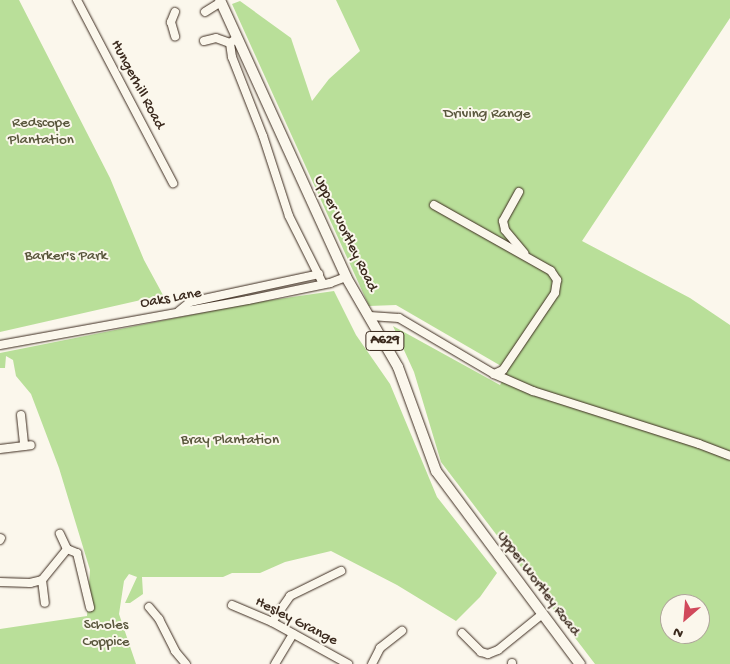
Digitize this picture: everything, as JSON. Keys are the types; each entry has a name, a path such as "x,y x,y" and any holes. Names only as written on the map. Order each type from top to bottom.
{"main road":[{"name":"Upper Wortley Road","path":"220,1 234,40 346,277 398,367 436,471 541,616 580,664"}],"street":[{"name":"Hungerhill Road","path":"77,0 173,183"},
{"path":"205,12 220,1"},
{"path":"175,12 171,22 175,36"},
{"path":"204,41 216,38 234,40"},
{"name":"Upper Wortley Road","path":"234,40 232,57 263,136 289,216 323,284"},
{"path":"519,192 503,221 505,230 526,257"},
{"path":"434,205 526,257 555,275 557,280 555,293 504,370 494,374"},
{"path":"178,312 190,302 319,274"},
{"name":"Oaks Lane","path":"0,345 323,284 346,277"},
{"path":"370,316 399,318 494,374 533,391 699,444 730,456"},
{"path":"0,449 27,446 22,415"},
{"path":"60,534 66,549 77,553 90,607"},
{"path":"0,582 30,583 42,580 66,549"},
{"path":"272,622 290,596 341,571"},
{"path":"42,580 45,603"},
{"name":"Hesley Grange","path":"232,605 272,622 348,664"},
{"path":"149,607 159,619 175,651 186,664"},
{"path":"462,632 481,652 488,654 498,650 541,616"},
{"path":"372,664 380,648 402,630"},
{"path":"274,664 293,634"}],"green space":[{"path":"0,0 19,0 110,178 144,260 163,295 0,332"},
{"name":"Driving Range","path":"336,0 730,0 730,18 582,241 690,298 730,325 730,664 595,664 441,462 414,372 393,326 500,385 508,370 396,305 369,306 232,4 240,1 291,38 312,101 329,79 360,51"},
{"name":"Bray Plantation","path":"334,291 356,335 390,384 437,497 497,573 480,597 456,621 397,585 331,551 285,562 260,573 232,573 223,577 142,577 143,594 130,603 125,603 137,577 129,574 124,581 119,614 136,664 0,664 0,629 87,616 90,570 59,468 31,394 16,376 13,360 6,356 5,368 0,368 0,353 250,303"}],"park label":[{"name":"Redscope Plantation","path":"41,132"},
{"name":"Barker's Park","path":"66,257"},
{"name":"Scholes Coppice","path":"106,634"}]}
